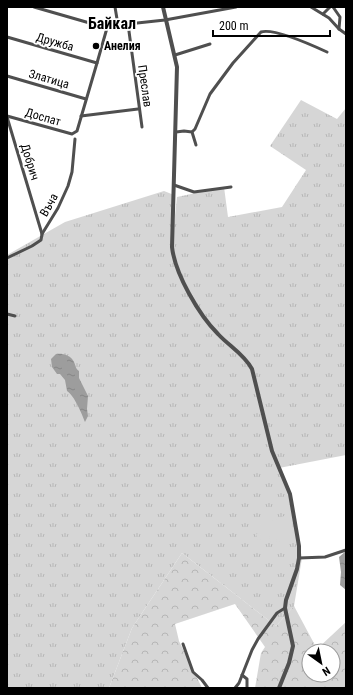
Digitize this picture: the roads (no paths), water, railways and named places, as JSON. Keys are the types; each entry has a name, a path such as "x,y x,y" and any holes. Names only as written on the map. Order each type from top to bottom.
{"street":[{"path":"34,7 107,28 118,25 165,20 236,7"},
{"path":"115,7 118,25"},
{"path":"163,7 177,67 172,247 177,270 207,322 245,358 252,369 272,451 290,494 296,529 299,558 297,569 288,592 285,608 293,646 289,663 279,688"},
{"path":"311,7 323,14 346,34"},
{"path":"323,14 330,7"},
{"path":"333,7 340,17 339,29"},
{"name":"Преслав","path":"128,24 138,109 142,127"},
{"path":"107,28 98,63 81,116 138,109"},
{"path":"192,132 195,129 210,94 233,63 261,32 267,31 294,38 327,52"},
{"name":"Дружба","path":"7,37 98,63"},
{"path":"175,55 210,44"},
{"name":"Златица","path":"7,76 86,99"},
{"name":"Доспат","path":"7,116 75,134 81,116"},
{"name":"Добрич","path":"7,116 42,234"},
{"path":"176,132 192,132"},
{"path":"192,132 196,145"},
{"name":"Въча","path":"7,258 41,240 42,234 58,208 68,186 72,172 75,139"},
{"path":"174,185 194,192 231,187"},
{"path":"7,314 15,316"},
{"path":"299,558 325,557 346,550"},
{"path":"235,688 258,639 278,613 285,608"},
{"path":"183,644 193,672 208,688"},
{"path":"242,675 247,679 247,688"}],"water":[{"path":"56,354 64,354 69,356 79,371 79,378 88,396 88,416 85,422 75,400 67,391 65,380 60,374 57,374 52,367 51,359"},
{"path":"346,551 346,590 340,585 341,572 339,557"}],"place":[{"name":"Анелия","path":"96,46"}],"district":[{"name":"Байкал","path":"112,23"}]}
